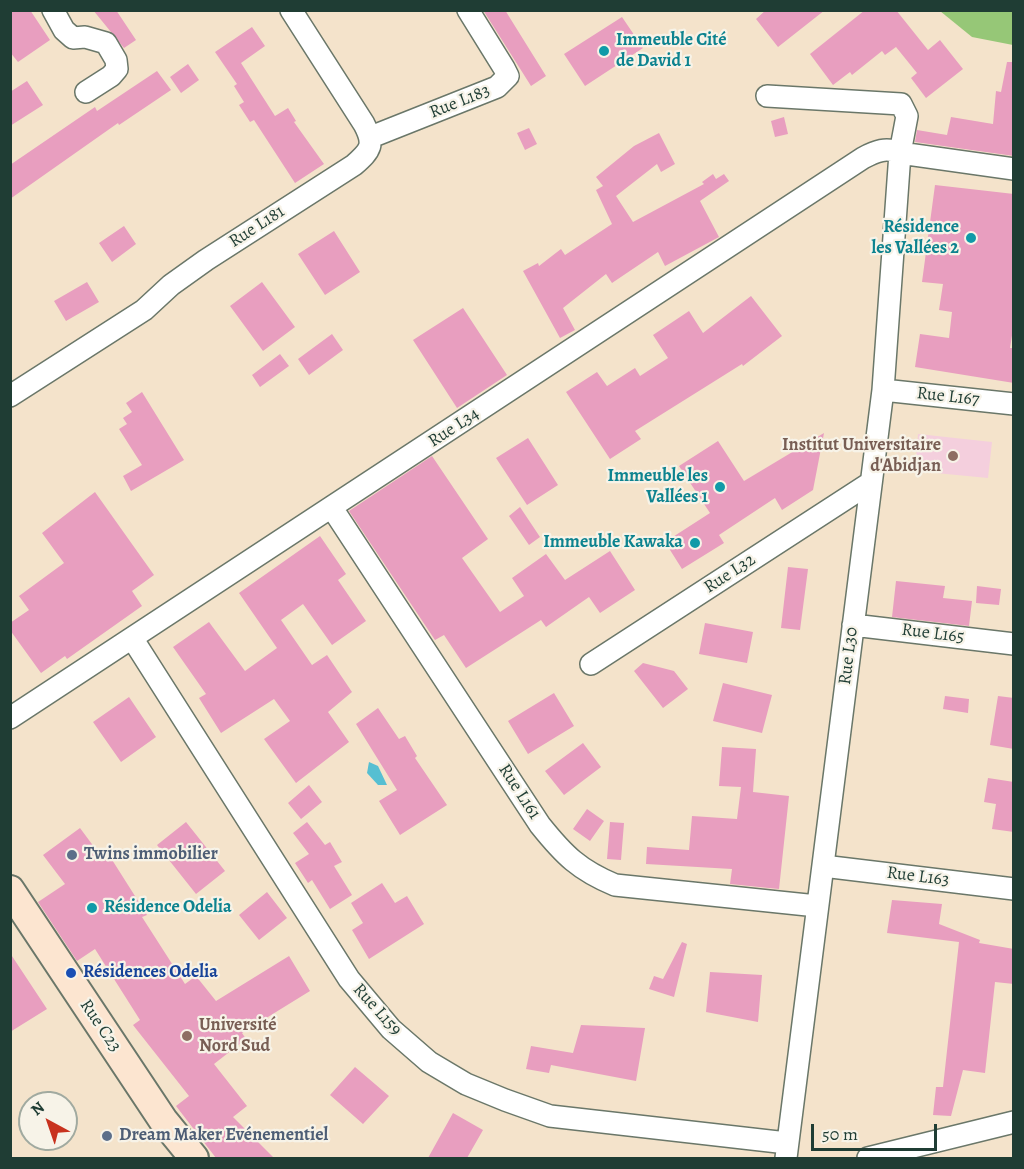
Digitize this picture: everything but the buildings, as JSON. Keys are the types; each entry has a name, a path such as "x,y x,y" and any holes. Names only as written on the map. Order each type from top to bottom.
{"street":[{"path":"53,10 64,30 74,38 85,37 106,43 116,60 117,69 111,76 86,92"},
{"path":"291,10 371,137"},
{"name":"Rue L183","path":"371,137 497,87 505,81 508,76 504,68 468,10"},
{"name":"Rue L30","path":"767,96 901,104 906,109 907,116 900,153 883,390 787,1150"},
{"name":"Rue L181","path":"10,396 144,310 171,285 215,254 354,165 369,152 371,137"},
{"name":"Rue L34","path":"10,718 863,158 876,151 890,149 900,153 1014,169"},
{"name":"Rue L167","path":"883,390 1014,404"},
{"name":"Rue L32","path":"591,664 870,483"},
{"name":"Rue L161","path":"332,508 533,815 562,854 588,873 615,885 817,906"},
{"name":"Rue L165","path":"853,625 1014,644"},
{"name":"Rue L159","path":"132,638 349,980 391,1029 429,1062 466,1084 550,1116 787,1150"},
{"name":"Rue L163","path":"823,866 1014,889"},
{"name":"Rue C23","path":"10,890 163,1120 194,1158"},
{"path":"868,1158 1014,1122"}],"shaded area":[{"name":"Institut Universitaire d'Abidjan","path":"918,434 992,442 988,478 915,471"}],"green space":[{"path":"940,11 1013,11 1013,45 972,37"}],"water":[{"path":"369,762 378,766 387,785 378,785 367,773"}],"place":[{"name":"Immeuble Cité de David 1","path":"604,51"},
{"name":"Résidence les Vallées 2","path":"971,238"},
{"name":"Institut Universitaire d'Abidjan","path":"953,456"},
{"name":"Immeuble les Vallées 1","path":"720,487"},
{"name":"Immeuble Kawaka","path":"695,543"},
{"name":"Twins immobilier","path":"72,855"},
{"name":"Résidence Odelia","path":"92,908"},
{"name":"Résidences Odelia","path":"71,973"},
{"name":"Université Nord Sud","path":"187,1036"},
{"name":"Dream Maker Evénementiel","path":"107,1136"}]}
